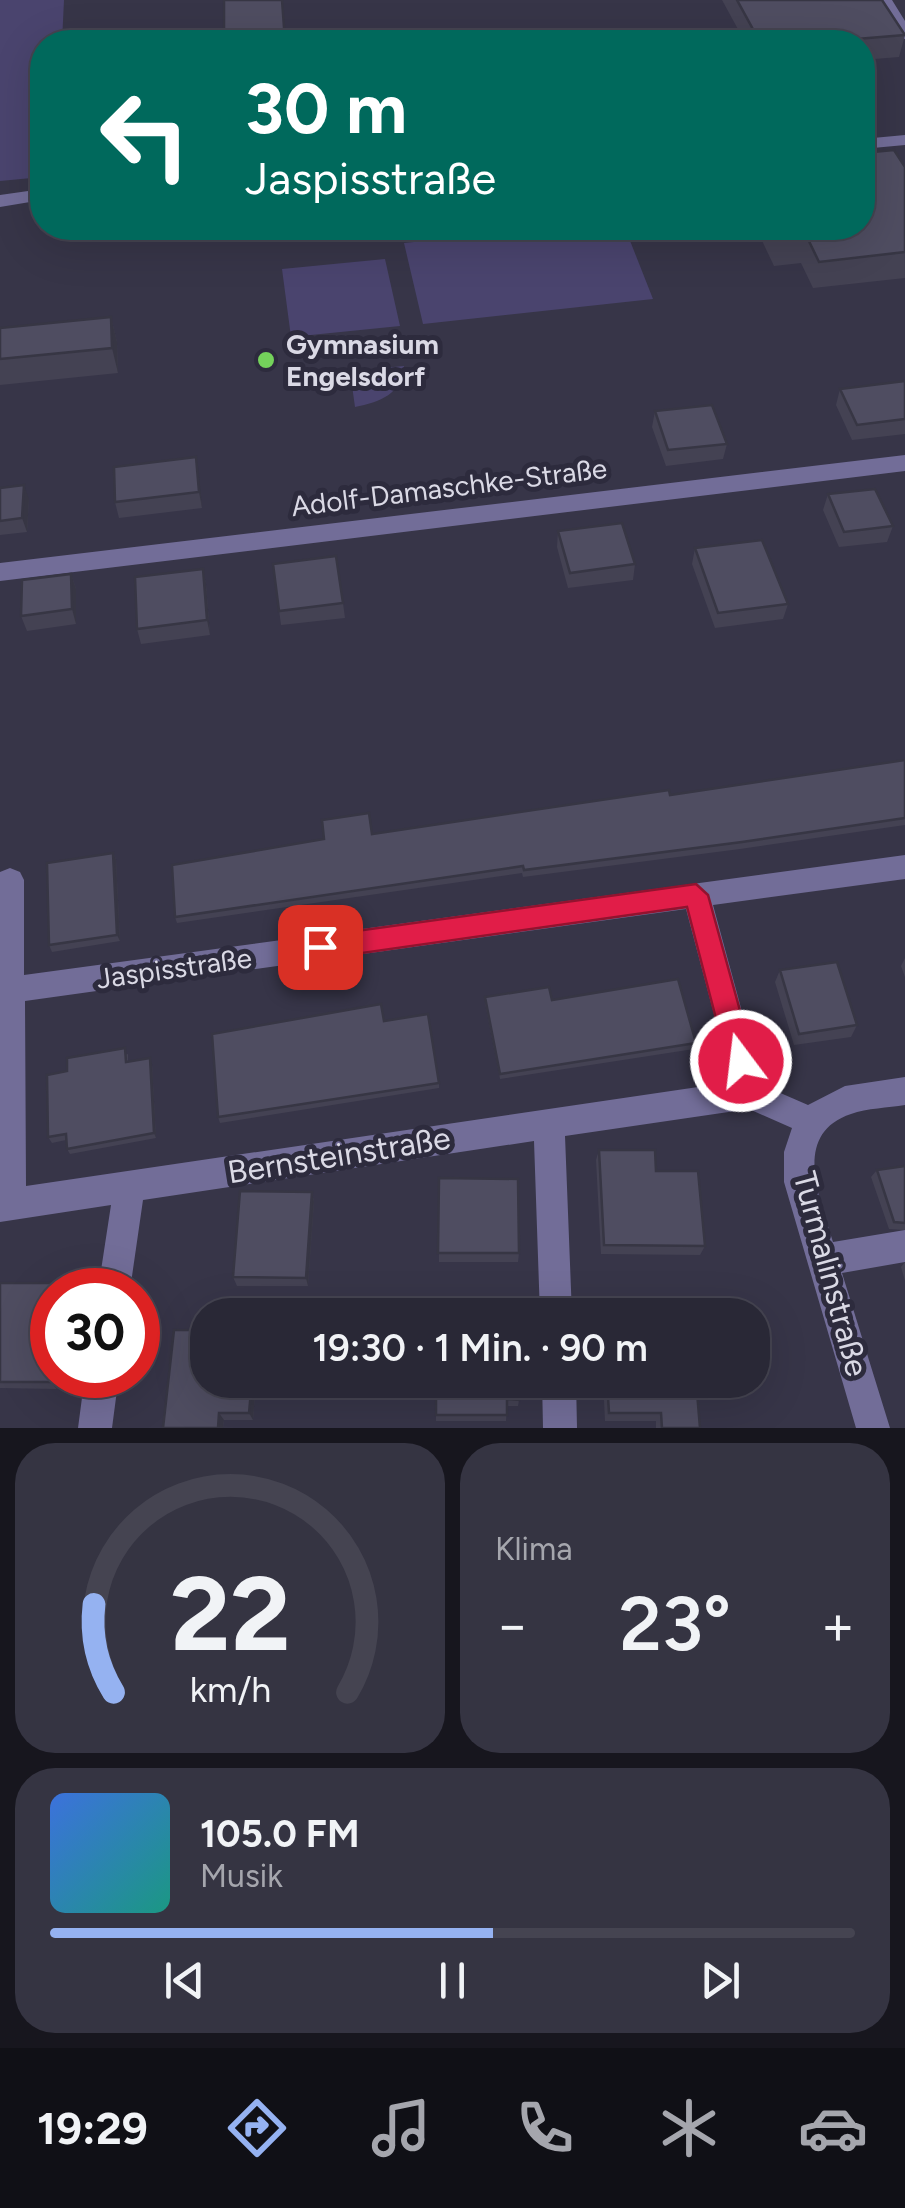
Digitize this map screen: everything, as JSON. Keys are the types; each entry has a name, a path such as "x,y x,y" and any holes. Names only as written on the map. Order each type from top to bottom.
{"street":[{"path":"884,0 905,34"},
{"path":"875,143 905,140"},
{"path":"0,187 30,185"},
{"path":"0,201 30,197"},
{"name":"Adolf-Damaschke-Straße","path":"0,572 905,462"},
{"name":"Jaspisstraße","path":"9,990 905,867"},
{"path":"6,1206 10,880"},
{"path":"696,895 750,1094 810,1121 844,1100 905,1092"},
{"name":"Bernsteinstraße","path":"6,1206 750,1094"},
{"name":"Turmalinstraße","path":"810,1121 800,1152 799,1182 873,1428"},
{"path":"549,1124 555,1298"},
{"path":"117,1268 129,1187"},
{"path":"822,1260 905,1246"},
{"path":"95,1428 99,1398"},
{"path":"559,1398 560,1428"}],"shaded area":[{"path":"0,0 64,0 63,30 30,30 30,178 0,181"},
{"path":"630,240 653,299 423,324 404,243"},
{"path":"385,259 400,326 291,337 282,269"},
{"path":"404,366 394,390 355,407 350,371"}],"building":[{"path":"224,0 282,0 284,30 224,30"},
{"path":"737,0 882,0 905,35 875,37 875,30 753,30"},
{"path":"894,150 905,167 905,252 819,262 808,240 875,240 875,152"},
{"path":"111,317 112,348 0,359 0,328"},
{"path":"905,381 905,419 857,425 840,389"},
{"path":"712,405 727,444 668,450 655,411"},
{"path":"196,457 199,492 115,502 114,467"},
{"path":"24,485 22,518 0,521 0,488"},
{"path":"875,489 893,526 844,532 828,494"},
{"path":"622,523 635,564 570,573 558,531"},
{"path":"762,540 788,604 718,613 695,548"},
{"path":"336,556 343,603 279,611 273,564"},
{"path":"203,569 207,620 137,629 135,577"},
{"path":"71,574 72,609 21,616 22,580"},
{"path":"905,760 905,818 524,870 523,866 175,917 172,865 324,839 322,820 369,813 372,834"},
{"path":"113,853 117,935 49,945 47,863"},
{"path":"837,962 857,1025 799,1034 780,970"},
{"path":"678,979 696,1043 500,1074 485,997 549,987 552,1000"},
{"path":"381,1004 384,1021 428,1014 439,1083 218,1117 212,1034"},
{"path":"125,1048 126,1062 150,1058 154,1133 67,1149 66,1134 48,1137 47,1075 67,1071 67,1058"},
{"path":"599,1150 655,1150 656,1171 698,1171 705,1246 604,1245"},
{"path":"905,1166 905,1223 894,1222 877,1170"},
{"path":"439,1178 518,1179 519,1253 438,1253"},
{"path":"240,1191 312,1192 306,1278 233,1277"},
{"path":"0,1283 30,1283 30,1382 0,1382"},
{"path":"174,1330 190,1330 190,1398 250,1398 249,1413 219,1413 218,1428 163,1428"},
{"path":"436,1398 519,1398 507,1399 507,1415 436,1415"},
{"path":"608,1398 698,1398 700,1428 662,1428 661,1413 609,1413"}],"place":[{"name":"Gymnasium Engelsdorf","path":"266,360"}],"route":[{"path":"320,947 696,895 741,1061"}]}
